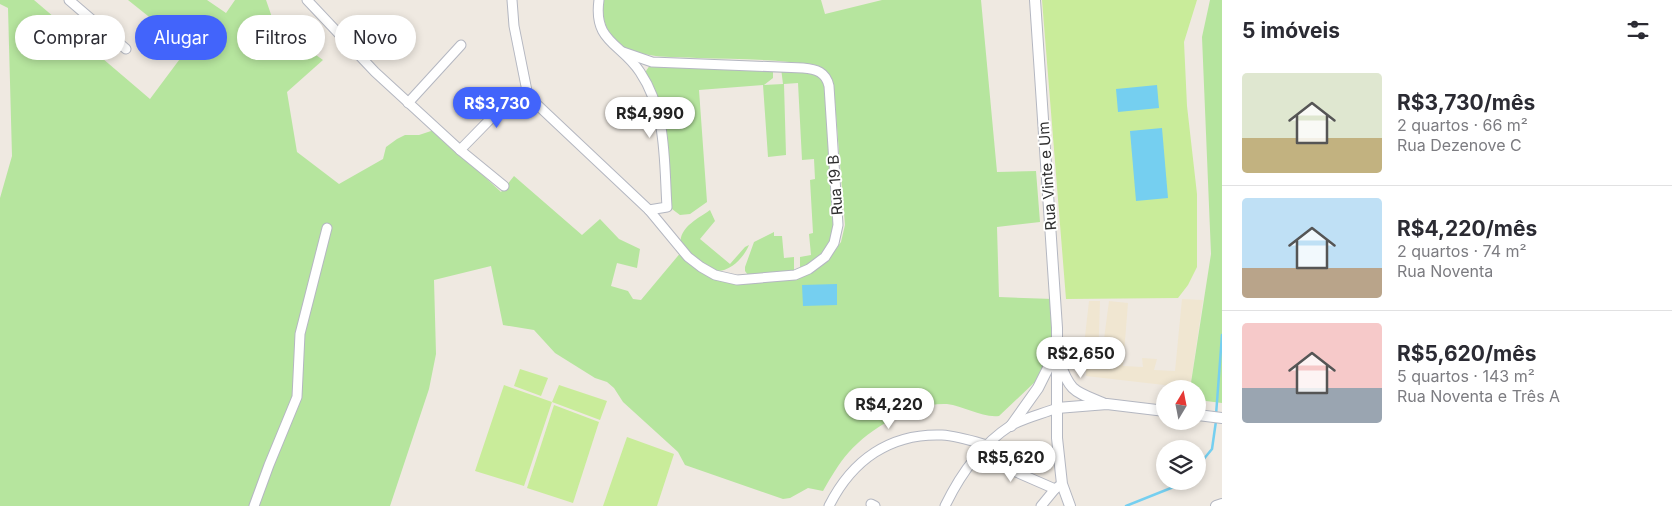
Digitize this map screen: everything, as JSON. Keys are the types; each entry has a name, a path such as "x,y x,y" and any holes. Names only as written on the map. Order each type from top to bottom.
{"street":[{"path":"69,0 126,49"},
{"path":"307,0 375,72 460,150 504,186"},
{"path":"512,0 514,26 528,96 649,210 667,207 658,110 640,72 623,52 609,42 599,26 597,11 599,0"},
{"name":"Rua Vinte e Um","path":"1035,0 1057,328 1059,487 1070,506"},
{"path":"408,103 461,45"},
{"name":"Rua 19 B","path":"623,52 652,62 803,68 819,71 825,76 829,86 838,231 834,243 824,257 802,273 789,276 737,280 715,275 695,263 649,210"},
{"path":"640,72 652,62"},
{"path":"460,150 506,103 515,98 528,96"},
{"path":"254,506 297,397 300,334 327,228"},
{"path":"1056,353 1065,379 1070,386 1080,393 1107,404"},
{"path":"1011,426 1038,388 1056,353"},
{"path":"945,506 955,487 987,444 1011,426 1057,408 1107,404 1156,410"},
{"path":"1206,416 1222,418"},
{"path":"829,506 846,479 867,458 895,441 943,435 987,444"},
{"path":"978,455 1059,487 1041,506"},
{"path":"1216,506 1222,504"}],"shaded area":[{"path":"1182,299 1203,300 1191,380 1156,380 1156,384 1086,376 1086,364 1082,363 1089,301 1100,301 1098,363 1101,362 1109,301 1128,303 1123,366 1143,367 1142,358 1157,359 1154,370 1175,371"}],"green space":[{"path":"0,0 34,0 52,15 15,15 15,60 104,60 150,99 179,60 227,60 227,15 147,15 128,0 207,0 226,13 235,0 266,0 271,15 237,15 237,60 323,60 287,92 297,152 339,184 383,159 386,147 397,139 405,135 419,135 434,130 501,192 514,176 582,235 600,219 619,239 640,249 637,268 617,263 611,286 628,291 633,299 641,300 682,251 719,277 796,277 823,263 831,256 841,242 845,225 834,90 829,74 816,65 771,60 661,56 633,51 620,44 610,34 604,21 604,0 821,0 825,14 882,0 981,0 997,172 1036,171 1040,222 997,227 999,297 1053,299 1052,351 1037,380 999,416 980,414 947,404 921,407 907,412 881,426 858,443 842,461 823,491 808,488 790,498 783,499 685,465 678,452 623,402 614,388 607,382 595,378 555,353 534,330 503,325 491,266 434,280 436,354 429,389 390,506 0,506 0,198 12,156 8,8 0,4"},
{"path":"1042,0 1197,0 1184,42 1187,106 1197,194 1197,267 1188,285 1178,298 1066,299"},
{"path":"1210,0 1222,0 1222,403 1206,401 1206,380 1191,380 1211,254 1202,37"},
{"path":"650,65 773,67 773,78 764,85 783,84 781,68 805,69 825,80 837,225 827,252 800,272 800,257 811,255 809,234 813,233 810,180 815,179 814,159 802,160 798,83 784,84 786,155 768,157 763,85 699,90 707,202 690,214 680,215 668,206 665,161 645,75"},
{"path":"710,210 715,221 700,239 730,264 749,245 733,266 721,271 714,271 705,267 681,244 681,238 686,228"},
{"path":"774,232 774,236 782,236 784,258 794,257 794,274 748,275 745,267 754,242"},
{"path":"520,369 548,378 541,396 514,386"},
{"path":"504,385 552,402 524,486 475,471"},
{"path":"559,385 607,401 600,420 552,402"},
{"path":"554,405 599,422 573,503 527,488"},
{"path":"627,437 674,454 657,506 603,506"}],"water":[{"path":"1157,85 1159,108 1118,112 1116,89"},
{"path":"1162,128 1168,198 1136,201 1130,131"},
{"path":"837,284 837,305 803,306 802,285"}],"waterway":[{"path":"1216,415 1222,335"},
{"path":"1206,456 1212,449 1216,421"},
{"path":"1126,506 1166,490"}]}
